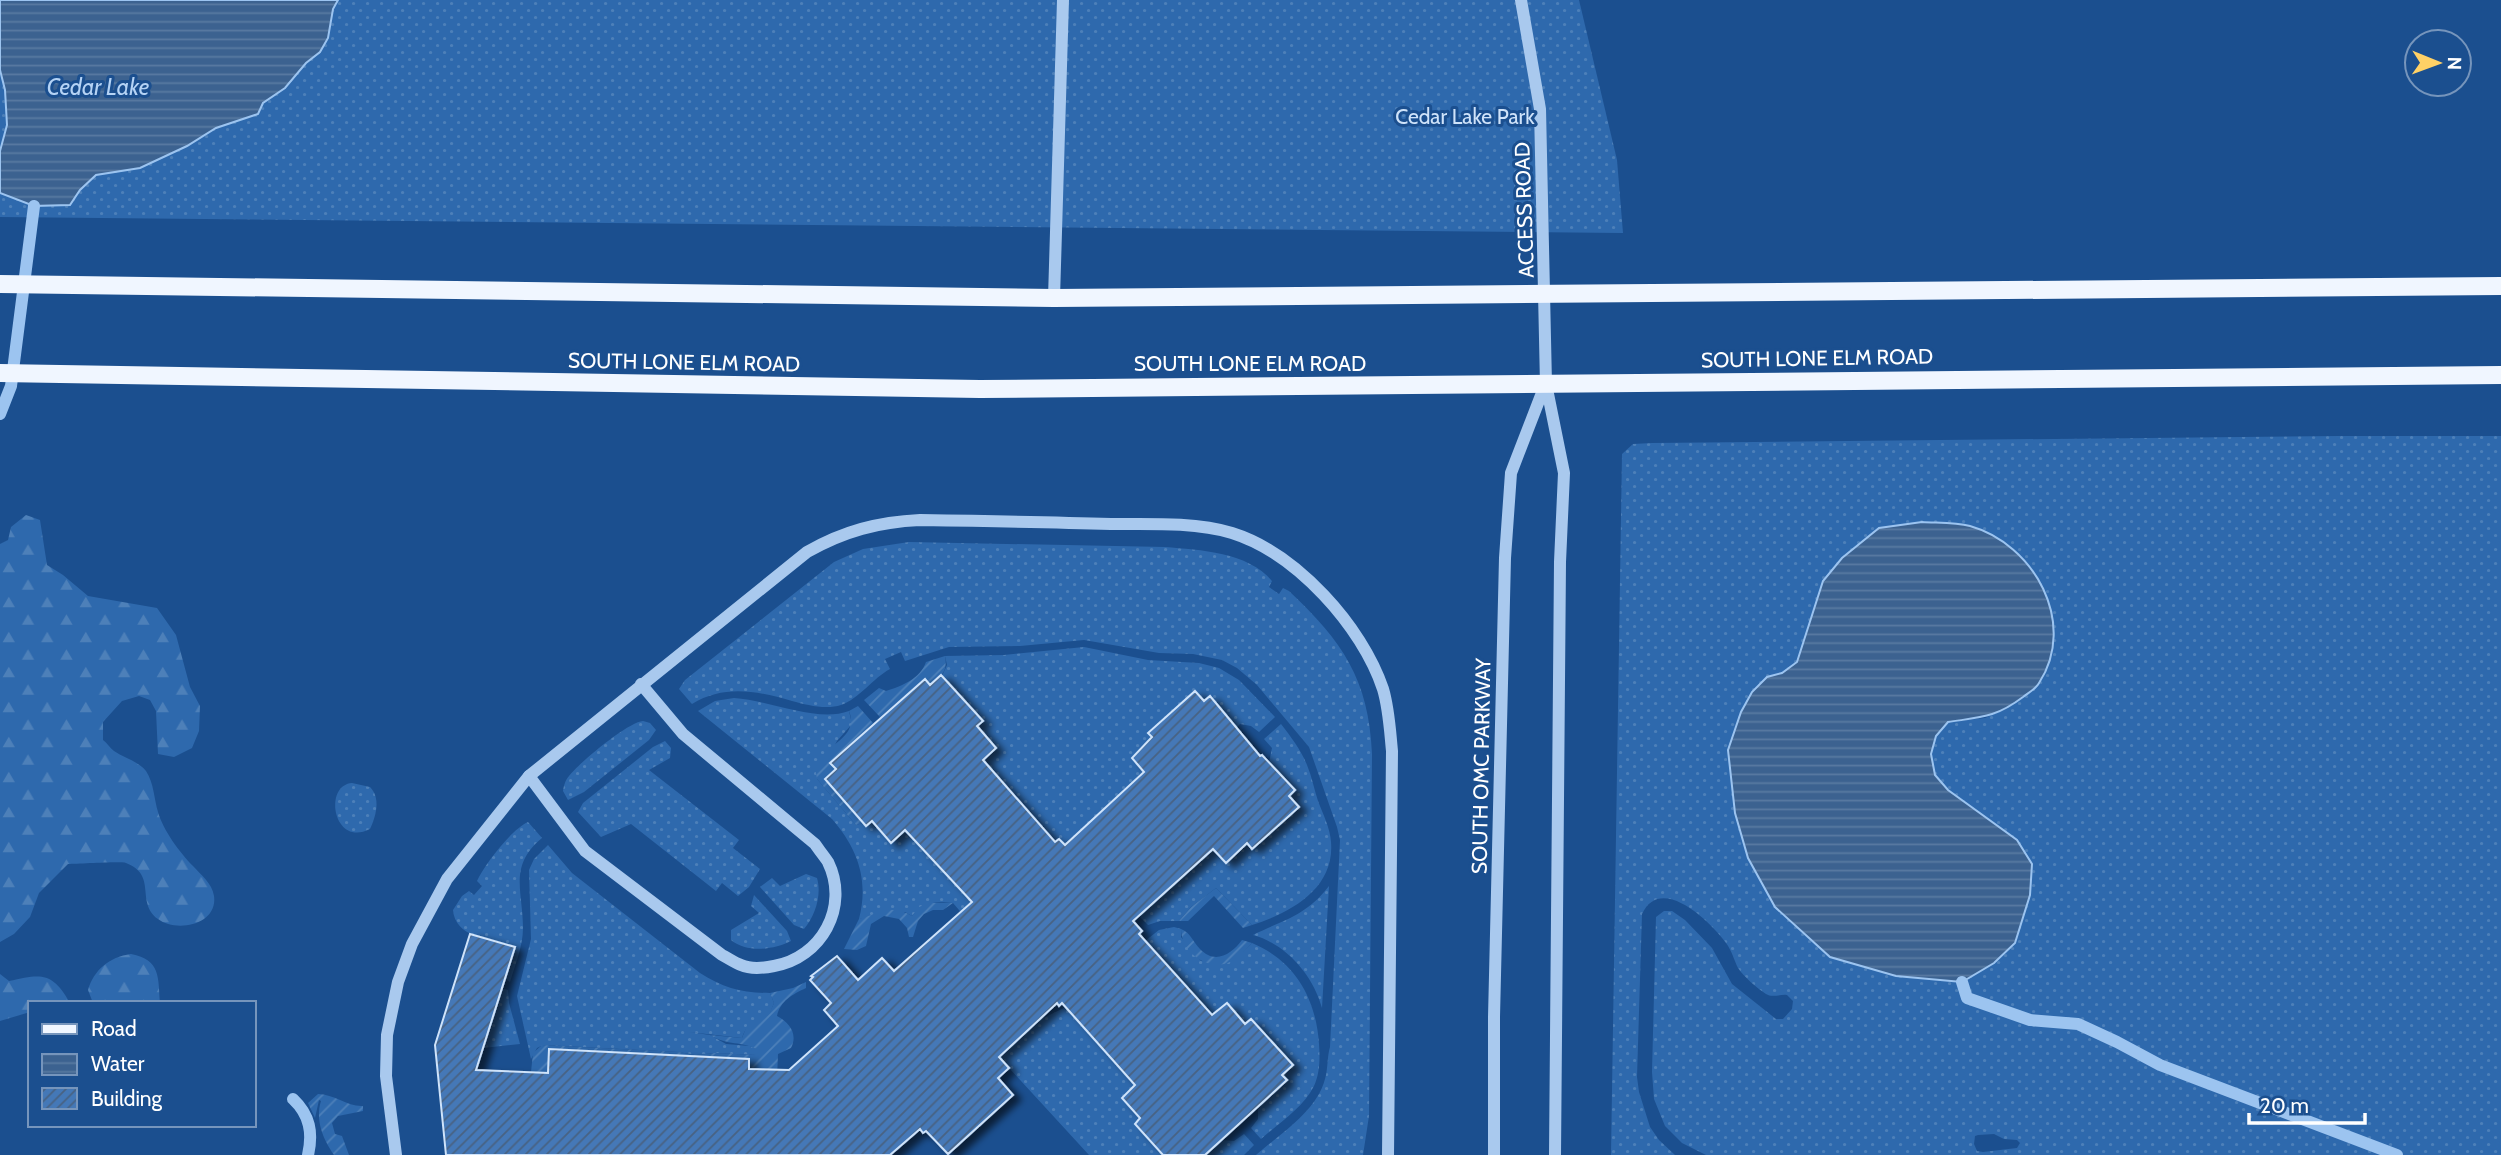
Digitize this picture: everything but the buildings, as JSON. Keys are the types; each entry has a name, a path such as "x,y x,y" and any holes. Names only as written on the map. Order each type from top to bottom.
{"main road":[{"path":"0,284 1054,299 2501,286"},
{"name":"SOUTH LONE ELM ROAD","path":"0,373 980,388 2501,375"}],"street":[{"path":"1054,299 1063,0"},
{"name":"ACCESS ROAD","path":"1521,0 1540,109 1545,295"},
{"name":"SOUTH OMC PARKWAY","path":"1545,295 1546,384 1564,472 1560,562 1555,1155"},
{"name":"SOUTH OMC PARKWAY","path":"1494,1155 1494,1017 1511,473 1546,384"},
{"path":"396,1155 386,1076 387,1035 402,969 412,944 447,879 529,776 807,552 832,538 860,528 920,520 1173,526 1232,533 1284,559 1330,602 1368,658 1383,688 1389,719 1392,751 1388,1155"},
{"path":"529,776 585,851 722,955 744,967 766,968 786,964 804,956 830,924 835,904 834,881 828,862 815,844 682,734 641,684"}],"green space":[{"name":"Cedar Lake Park","path":"0,0 1579,0 1617,160 1623,233 0,217"},
{"path":"2501,436 2501,1155 1706,1155 1682,1143 1665,1126 1654,1099 1652,1072 1656,917 1664,911 1672,911 1685,920 1712,948 1732,984 1776,1019 1783,1019 1792,1009 1793,1001 1787,995 1768,995 1759,989 1738,968 1728,946 1709,924 1686,905 1661,898 1650,903 1642,914 1637,1077 1650,1127 1675,1155 1611,1155 1622,454 1633,444","holes":["1824,581 2008,708 1985,718 1948,722 1936,736 1931,754 1935,775 1947,790 2017,840 2030,895 2015,943 1994,963 1962,982 1896,976 1830,957 1775,907 1748,858 1735,813 1767,677 1782,673 1797,662","1994,1134 2020,1143 2017,1148 1977,1151 1974,1144 1975,1136"]},
{"path":"26,515 40,520 47,565 88,596 157,608 176,635 190,687 200,706 199,731 192,748 174,757 158,754 156,711 150,700 139,696 122,701 103,722 103,740 114,751 146,771 160,819 168,834 211,887 213,906 203,920 194,924 175,925 158,919 148,905 141,874 126,863 68,864 39,893 30,917 14,934 0,942 0,544 8,540 11,527"},
{"path":"909,542 1165,547 1223,554 1262,571 1272,581 1269,587 1279,594 1283,588 1289,591 1338,645 1349,663 1365,704 1372,754 1369,1116 1363,1155 1256,1155 1306,1112 1321,1091 1325,1079 1330,1047 1340,840 1309,747 1257,685 1237,668 1222,660 1193,654 1159,653 1084,640 1020,646 949,647 905,661 901,652 885,659 890,669 854,698 841,705 829,707 741,691 716,694 692,704 679,689 685,680 834,562 863,549"},
{"path":"1084,647 1148,660 1199,663 1219,668 1239,680 1275,717 1259,732 1251,726 1240,724 1237,727 1210,697 1149,733 1152,737 1132,758 1144,772 1065,845 1059,839 1050,847 1051,838 1011,792 994,784 999,778 983,760 996,748 977,726 982,721 942,676 947,665 945,656 1004,655"},
{"path":"945,656 944,670 940,676 930,685 924,679 880,717 864,700 879,688 886,691 904,684 919,673 926,662"},
{"path":"734,698 808,713 836,714 849,711 852,724 837,741 817,779 856,825 866,825 872,821 891,842 905,830 976,906 965,917 953,903 940,902 925,905 912,916 905,912 859,919 862,878 855,854 841,830 832,819 698,711 715,701"},
{"path":"858,706 873,723 830,763 836,769 825,780 863,823 856,825 817,779 815,767 825,752 845,735 851,721 849,711"},
{"path":"643,721 650,723 656,730 649,740 584,792 568,800 563,791 574,770 616,735"},
{"path":"1281,724 1305,759 1329,832 1330,859 1318,886 1295,906 1252,925 1216,888 1191,907 1179,921 1160,921 1148,925 1139,916 1213,849 1226,863 1247,843 1253,849 1299,807 1269,763 1272,748 1264,739"},
{"path":"665,741 671,748 670,758 649,770 739,840 733,848 760,869 749,887 738,896 722,883 716,891 631,824 601,837 578,812 583,803 653,747"},
{"path":"352,783 370,787 376,802 376,813 370,829 357,833 340,823 336,814 337,794 343,786"},
{"path":"528,822 542,838 531,848 521,869 523,935 510,982 505,979 515,947 476,937 460,927 453,910 462,896 469,891 474,895 482,886 477,881 492,857 514,832"},
{"path":"548,845 572,873 700,973 734,989 770,993 774,1003 770,1013 750,1024 742,1038 689,1032 710,1035 726,1044 750,1046 756,1049 756,1055 696,1055 543,1045 537,1048 531,1059 517,996 531,939 529,870 534,859"},
{"path":"806,874 817,878 819,891 814,912 804,929 794,925 760,887 772,878 780,886"},
{"path":"1329,886 1322,1008 1312,984 1296,962 1265,939 1253,935 1303,911"},
{"path":"1216,888 1252,925 1243,928 1214,896 1188,921 1179,921 1191,907"},
{"path":"754,895 787,931 791,941 760,949 745,947 731,940 731,930 759,913 751,906"},
{"path":"929,903 953,903 943,910 924,914 918,921 913,937 909,937 907,928 899,919 884,916 871,924 866,946 857,950 844,949 859,919 892,910 912,916 919,907"},
{"path":"1174,927 1181,929 1181,937 1201,961 1240,954 1252,943 1280,960 1291,971 1308,997 1319,1044 1316,1081 1297,1108 1261,1139 1251,1128 1258,1119 1258,1107 1287,1081 1282,1075 1293,1065 1251,1019 1245,1024 1227,1003 1212,1015 1145,941 1159,930"},
{"path":"1181,929 1190,935 1200,949 1211,956 1223,956 1242,940 1252,943 1230,962 1213,964 1197,958 1191,952 1182,937"},
{"path":"131,954 153,965 158,978 160,1001 92,1001 88,990 94,976 109,961"},
{"path":"0,974 9,981 45,977 57,985 69,1001 28,1001 28,1013 0,1021"},
{"path":"806,982 806,988 784,1002 777,1016 786,1022 794,1038 791,1048 778,1054 777,1079 764,1069 549,1049 548,1073 531,1072 533,1053 542,1045 696,1055 756,1055 756,1049 710,1035 742,1038 748,1023 770,1012 774,1003 770,993"},
{"path":"502,988 508,990 520,1044 483,1048"},
{"path":"1066,1007 1135,1085 1122,1098 1140,1118 1135,1124 1163,1155 1089,1155 999,1057 1037,1021"},
{"path":"318,1094 363,1106 363,1111 338,1116 332,1123 335,1134 342,1136 349,1155 334,1155 326,1142 319,1115 321,1101 319,1100 315,1118 308,1103"},
{"path":"1244,1134 1254,1145 1244,1155 1205,1155 1222,1140 1234,1141"}],"water":[{"name":"Cedar Lake","path":"0,0 338,0 333,9 328,38 320,52 306,63 285,88 263,103 258,114 216,128 187,146 140,168 96,175 80,190 70,205 34,206 0,193 0,151 7,125 5,90 0,70"},
{"path":"1922,522 1970,526 1993,535 2013,550 2030,568 2043,589 2051,612 2054,636 2050,660 2036,687 1996,713 1948,722 1936,736 1931,754 1935,775 1948,790 2017,840 2032,864 2030,895 2015,943 1994,963 1962,982 1896,976 1830,957 1775,907 1748,858 1735,813 1728,750 1741,712 1752,692 1767,677 1782,673 1797,662 1823,581 1842,558 1879,528"}],"waterway":[{"path":"0,414 11,386 34,206"},
{"path":"1962,982 1967,998 2030,1020 2078,1024 2160,1065 2397,1155"},
{"path":"293,1099 303,1111 309,1125 308,1155"}]}
